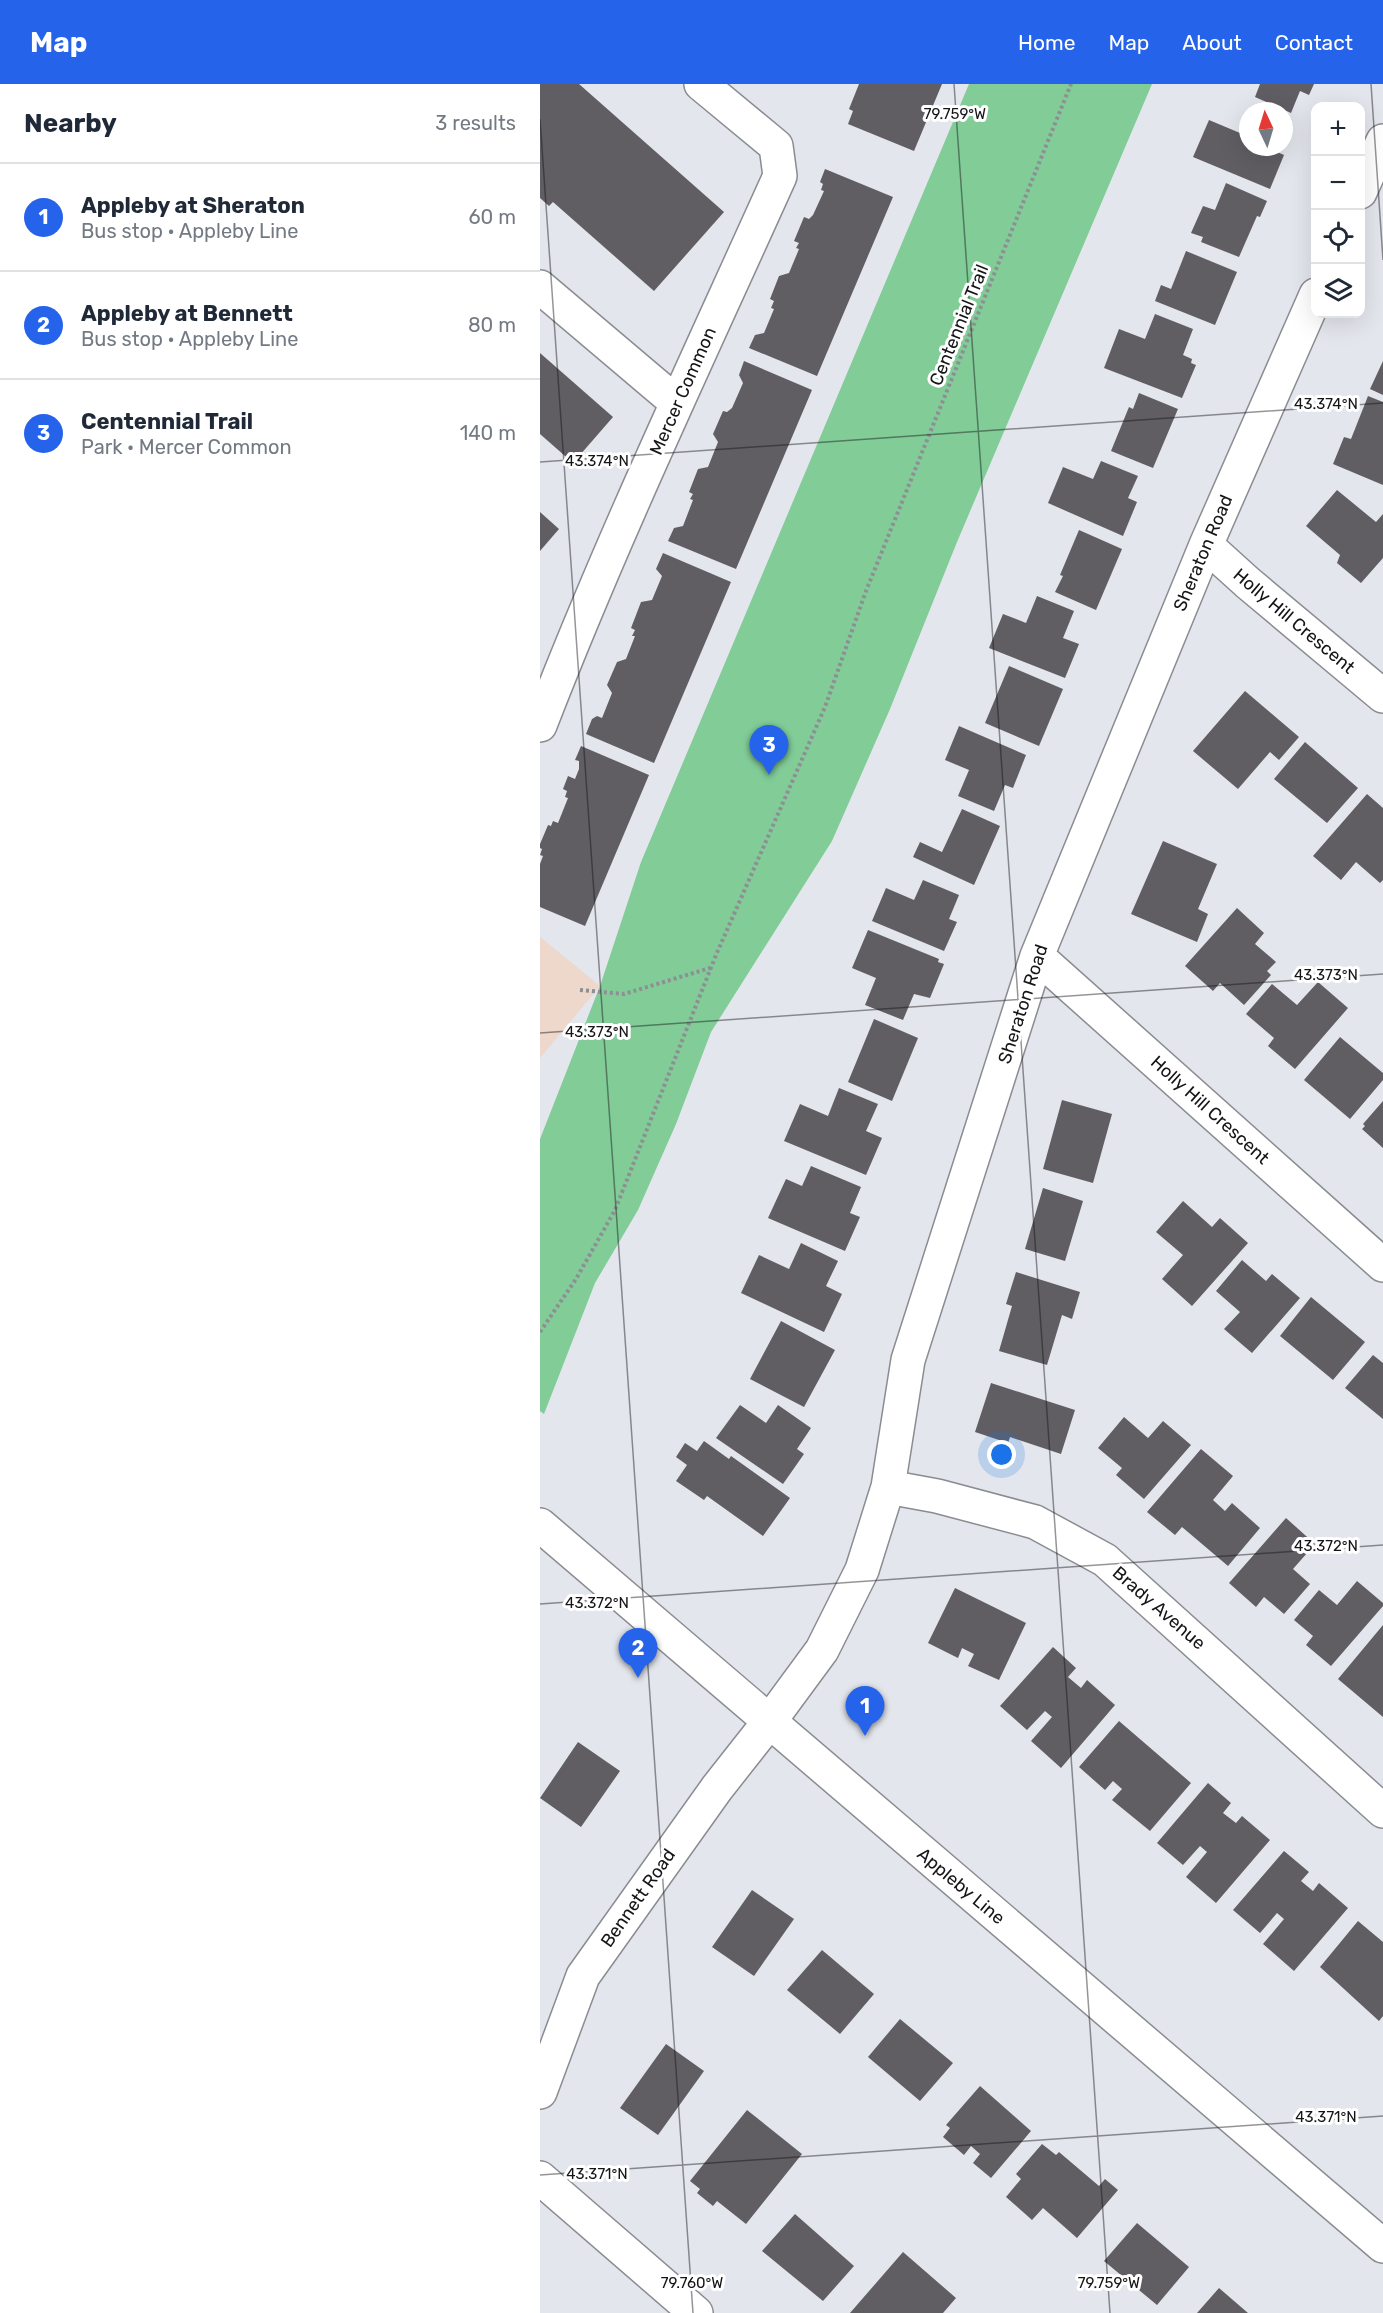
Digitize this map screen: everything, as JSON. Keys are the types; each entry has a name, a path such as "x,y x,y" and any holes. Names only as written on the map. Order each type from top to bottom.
{"street":[{"name":"Mercer Common","path":"540,725 552,659 677,403 780,176 776,146 701,84"},
{"path":"1365,181 1383,141"},
{"path":"540,287 677,403"},
{"name":"Sheraton Road","path":"769,1722 822,1650 862,1570 888,1487 908,1360 1037,956 1206,545 1311,306"},
{"name":"Holly Hill Crescent","path":"1206,545 1383,696"},
{"name":"Holly Hill Crescent","path":"1037,956 1383,1265"},
{"name":"Brady Avenue","path":"888,1487 938,1496 1035,1522 1105,1560 1383,1810"},
{"name":"Appleby Line","path":"540,1525 1383,2246"},
{"name":"Bennett Road","path":"540,2092 583,1976 717,1788 769,1722"},
{"path":"540,2178 696,2313"}],"path":[{"name":"Centennial Trail","path":"540,1332 576,1279 615,1209 711,968 825,707 866,591 1071,84"},
{"path":"580,990 624,994 711,968"}],"shaded area":[{"path":"540,937 600,986 540,1058"}],"green space":[{"path":"969,84 1152,84 957,542 890,709 832,841 711,1032 676,1124 638,1210 595,1283 544,1414 540,1411 540,1139 600,986 641,862"}],"building":[{"path":"540,84 579,84 724,212 654,291 553,202 549,206 540,198"},
{"path":"859,84 942,84 914,151 848,124 853,111 849,109"},
{"path":"1260,84 1314,84 1309,95 1300,91 1293,108 1293,102 1266,102 1255,97"},
{"path":"1209,120 1239,133 1239,156 1284,156 1270,189 1193,157"},
{"path":"825,169 893,197 817,376 749,348 755,335 764,333 774,309 771,308 774,301 770,299 779,276 789,273 799,249 796,248 799,243 794,241 804,217 809,219 813,215 824,191 821,190 823,184 820,182"},
{"path":"1226,183 1267,201 1260,217 1257,216 1239,257 1201,242 1203,237 1191,233 1203,206 1215,210"},
{"path":"1186,251 1237,272 1215,325 1155,301 1161,285 1171,289"},
{"path":"1155,314 1193,329 1183,355 1192,359 1191,363 1196,365 1182,398 1104,368 1119,329 1145,339"},
{"path":"540,353 613,417 573,463 540,434"},
{"path":"744,361 812,390 736,569 668,541 674,528 683,526 693,500 690,499 693,494 689,492 698,469 708,467 718,442 713,434 723,411 727,412 732,408 743,383 739,375"},
{"path":"1383,361 1383,395 1370,389"},
{"path":"1139,393 1178,409 1153,468 1111,451 1129,407 1133,409"},
{"path":"1368,396 1383,402 1383,485 1333,464 1344,437 1351,439"},
{"path":"1101,461 1138,476 1128,498 1137,502 1123,536 1048,503 1063,467 1093,479"},
{"path":"1337,490 1376,522 1383,514 1383,558 1361,583 1337,563 1340,555 1306,526"},
{"path":"540,512 559,529 540,551"},
{"path":"1079,530 1122,549 1096,610 1055,592"},
{"path":"663,553 731,582 654,763 586,734 592,719 597,716 602,718 612,693 607,685 617,662 626,659 635,636 632,636 635,630 631,628 641,602 652,600 662,576 656,569"},
{"path":"1037,596 1074,611 1063,638 1079,644 1065,678 989,648 1003,614 1026,623"},
{"path":"1009,666 1063,689 1039,746 985,723"},
{"path":"1245,691 1299,737 1279,760 1270,752 1238,789 1193,751"},
{"path":"959,726 1026,755 1013,788 1005,785 994,811 958,796 969,770 945,760"},
{"path":"1305,742 1358,788 1327,823 1274,779"},
{"path":"581,746 649,775 585,926 540,907 540,864 543,856 540,855 542,849 540,844 548,825 551,826 553,821 558,823 568,798 565,797 567,791 563,789 568,776 575,779 579,761 575,760"},
{"path":"1367,794 1383,808 1383,880 1380,883 1356,862 1341,880 1313,856"},
{"path":"962,809 1000,826 974,885 913,857 920,842 942,852"},
{"path":"1163,841 1217,864 1198,909 1208,914 1197,942 1131,914"},
{"path":"923,880 959,895 949,919 957,922 944,951 872,921 886,888 914,900"},
{"path":"1237,908 1264,933 1255,944 1276,962 1267,971 1271,975 1244,1005 1220,983 1213,991 1185,966"},
{"path":"868,930 939,959 938,962 944,964 930,998 914,994 903,1020 865,1005 876,978 852,968"},
{"path":"1318,982 1348,1008 1295,1069 1268,1046 1274,1038 1246,1014 1272,984 1297,1005"},
{"path":"874,1019 918,1038 892,1101 848,1082"},
{"path":"1340,1037 1383,1073 1383,1080 1350,1119 1304,1080"},
{"path":"839,1088 878,1104 866,1131 882,1138 866,1175 784,1141 800,1104 828,1116"},
{"path":"1062,1100 1112,1114 1093,1183 1043,1169"},
{"path":"1383,1101 1383,1148 1362,1129 1365,1126 1363,1124"},
{"path":"811,1166 861,1187 850,1213 860,1217 845,1251 768,1218 786,1179 802,1186"},
{"path":"1043,1188 1083,1201 1065,1261 1025,1249"},
{"path":"1183,1201 1212,1227 1220,1218 1248,1243 1192,1306 1162,1279 1183,1255 1156,1232"},
{"path":"801,1243 838,1261 826,1286 842,1294 824,1332 741,1293 759,1255 789,1269"},
{"path":"1242,1260 1266,1281 1272,1274 1300,1298 1252,1353 1224,1329 1240,1312 1216,1291"},
{"path":"1016,1272 1080,1292 1072,1319 1062,1315 1047,1365 999,1351 1012,1306 1006,1304"},
{"path":"1311,1297 1365,1342 1333,1380 1280,1336"},
{"path":"781,1321 835,1350 804,1407 750,1379"},
{"path":"1373,1355 1383,1363 1383,1419 1345,1388"},
{"path":"991,1383 1075,1410 1061,1454 1010,1437 1008,1443 975,1432"},
{"path":"740,1405 766,1423 778,1405 811,1428 797,1449 804,1454 783,1484 716,1438"},
{"path":"1124,1417 1148,1438 1163,1421 1191,1445 1144,1499 1116,1475 1122,1468 1098,1448"},
{"path":"704,1441 729,1459 731,1456 790,1498 763,1536 707,1496 704,1500 676,1481 687,1465 676,1457 685,1443 697,1451"},
{"path":"1201,1449 1233,1476 1213,1500 1225,1511 1232,1503 1260,1528 1228,1566 1182,1527 1175,1535 1147,1512"},
{"path":"1286,1518 1315,1544 1293,1569 1310,1584 1284,1614 1264,1597 1256,1607 1229,1583"},
{"path":"1357,1581 1383,1603 1383,1606 1331,1666 1306,1645 1313,1636 1294,1620 1319,1590 1337,1605"},
{"path":"955,1588 1026,1623 999,1680 968,1666 974,1654 962,1648 958,1658 928,1643"},
{"path":"1383,1625 1383,1717 1338,1679"},
{"path":"1053,1647 1076,1668 1068,1677 1081,1688 1087,1680 1115,1705 1061,1768 1031,1741 1052,1717 1045,1711 1027,1730 1000,1706"},
{"path":"1119,1721 1191,1783 1150,1831 1112,1800 1122,1789 1113,1781 1105,1790 1079,1767"},
{"path":"578,1742 620,1771 581,1827 540,1798"},
{"path":"1208,1783 1231,1803 1223,1813 1236,1823 1242,1816 1270,1840 1216,1903 1186,1877 1207,1852 1200,1846 1183,1865 1157,1843"},
{"path":"1284,1851 1309,1872 1301,1881 1313,1891 1319,1883 1348,1908 1294,1971 1263,1944 1284,1919 1277,1913 1260,1933 1233,1910"},
{"path":"752,1890 794,1919 754,1976 712,1947"},
{"path":"1358,1921 1383,1942 1383,2016 1379,2021 1320,1967"},
{"path":"822,1950 874,1994 840,2034 787,1990"},
{"path":"900,2019 953,2063 920,2101 868,2057"},
{"path":"666,2044 704,2071 658,2135 620,2108"},
{"path":"980,2086 1031,2131 991,2178 973,2163 980,2154 971,2146 964,2155 943,2137 950,2128 946,2125"},
{"path":"747,2110 802,2154 746,2224 717,2201 713,2206 697,2193 700,2189 690,2181"},
{"path":"1042,2144 1056,2155 1059,2152 1099,2186 1105,2179 1118,2190 1077,2238 1043,2208 1032,2220 1006,2197 1021,2179 1016,2174"},
{"path":"795,2214 854,2266 823,2301 762,2251"},
{"path":"1137,2223 1189,2267 1157,2305 1104,2261"},
{"path":"903,2252 956,2298 943,2313 850,2313"},
{"path":"1219,2288 1248,2313 1197,2313"}],"place":[{"name":"Centennial Trail","path":"769,775"},
{"name":"Appleby at Bennett","path":"638,1678"},
{"name":"Appleby at Sheraton","path":"865,1736"}]}
